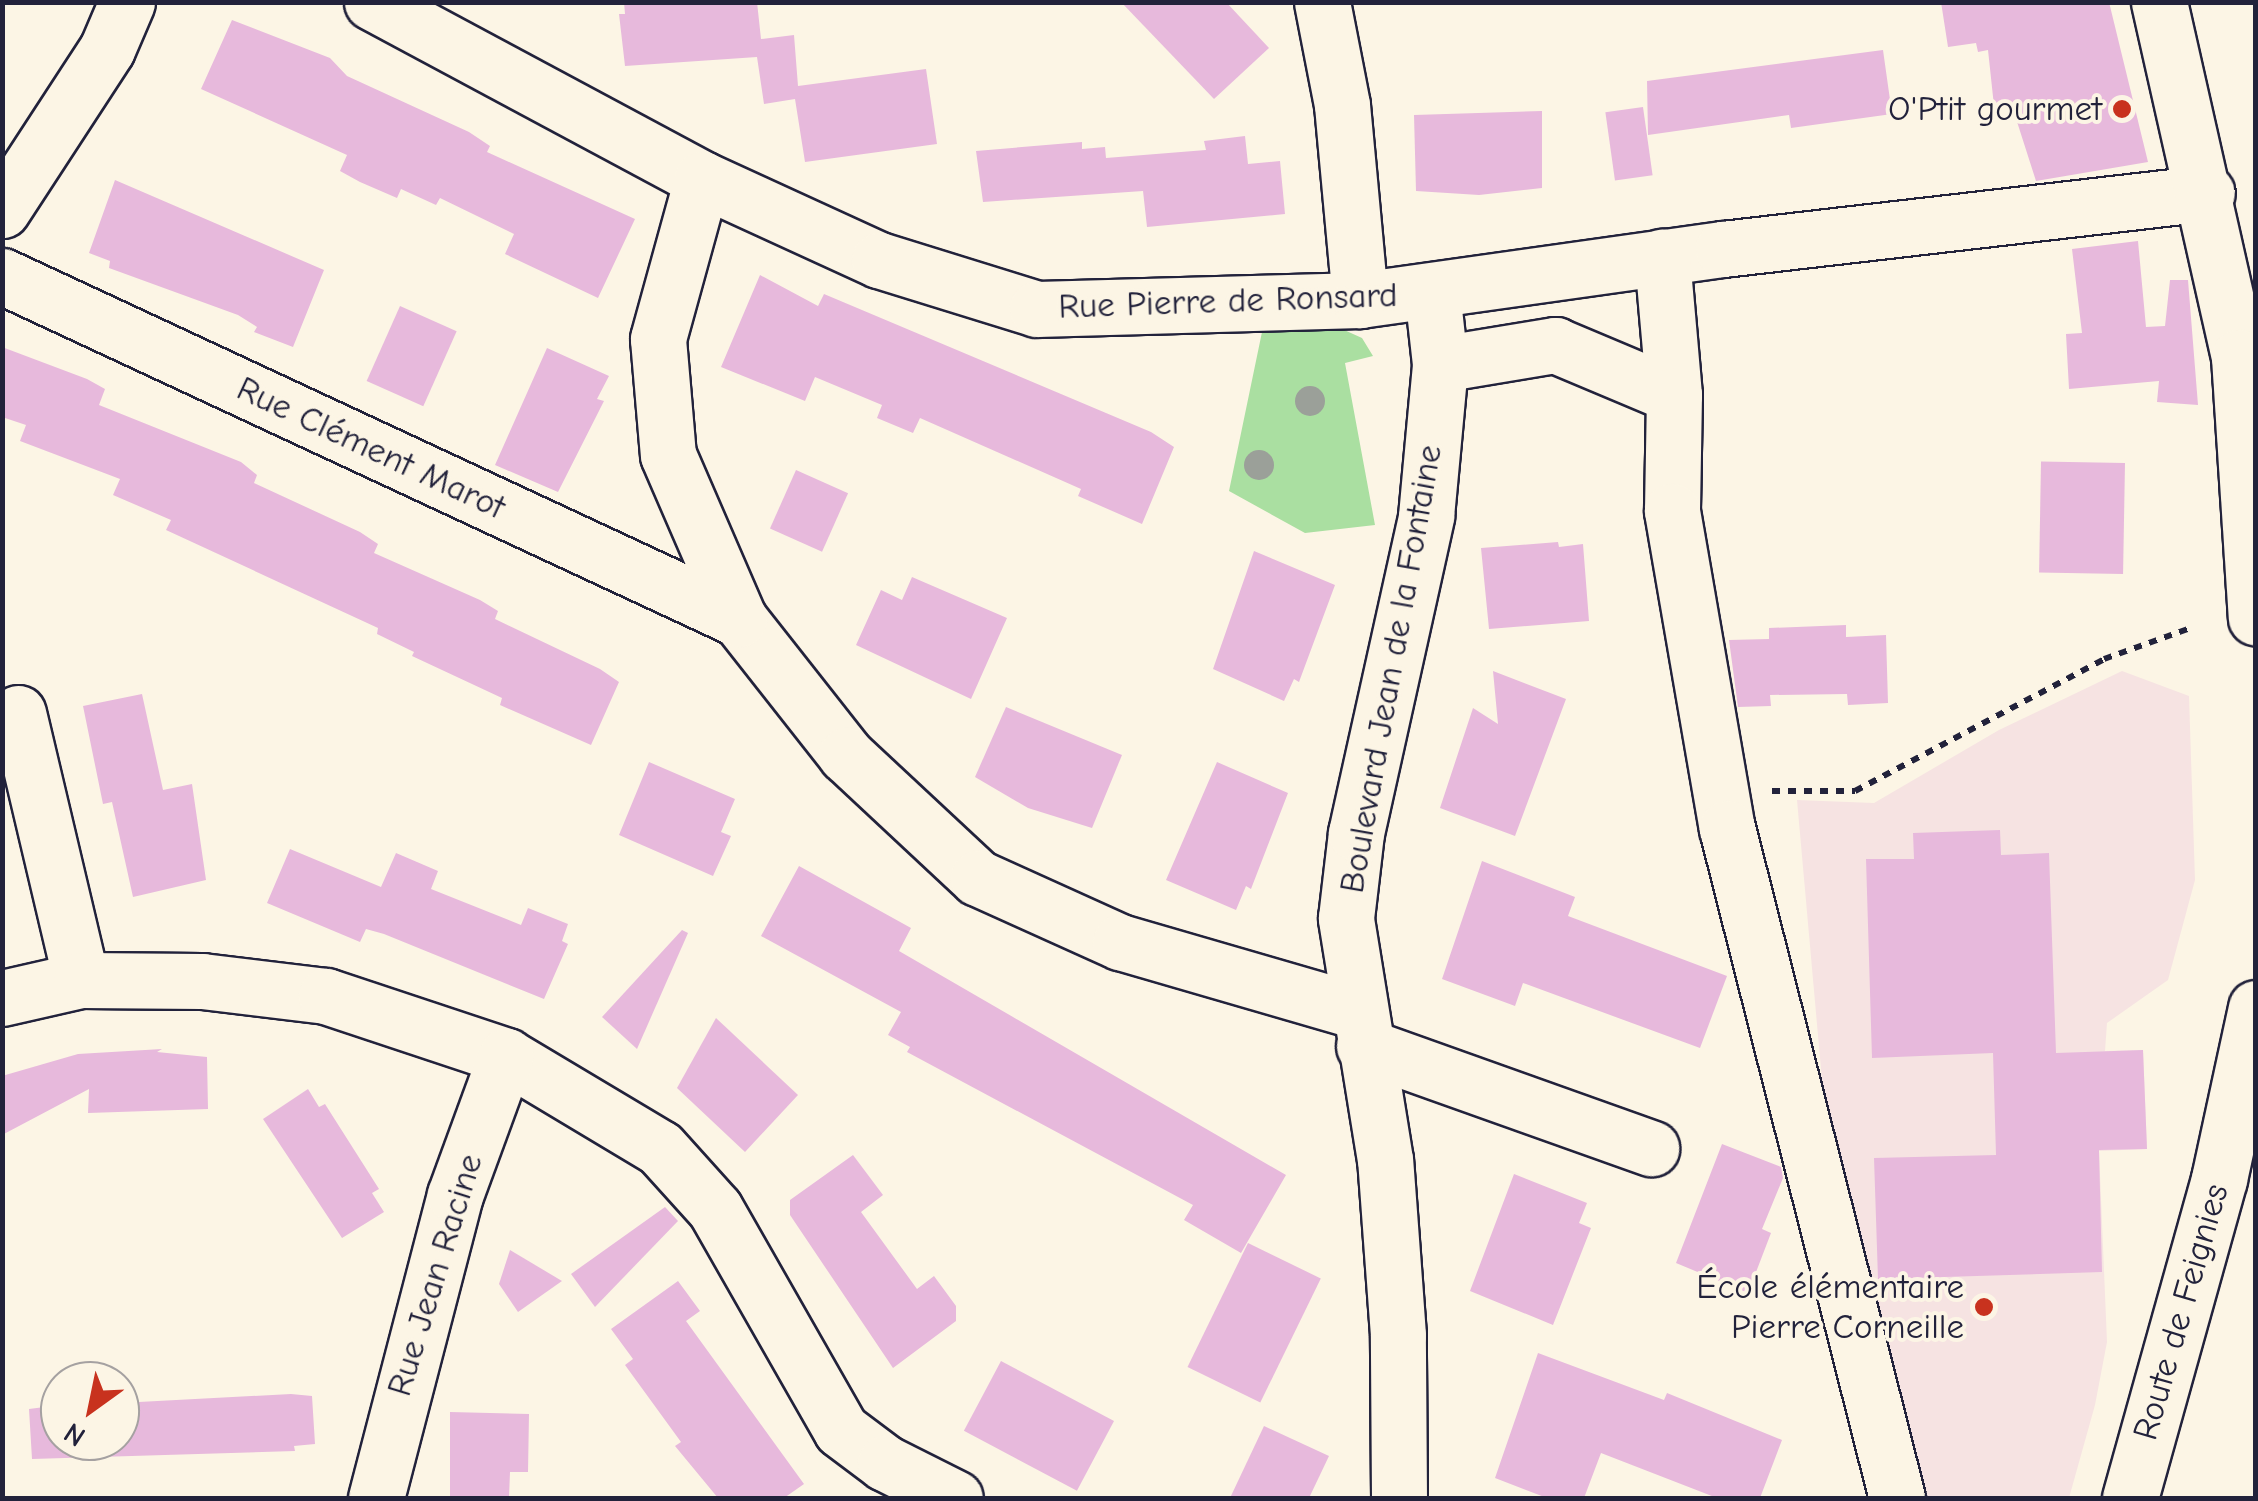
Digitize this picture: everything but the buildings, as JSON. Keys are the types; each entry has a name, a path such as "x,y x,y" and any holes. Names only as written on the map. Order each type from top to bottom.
{"street":[{"path":"2,210 107,49 127,2"},
{"name":"Rue Pierre de Ronsard","path":"372,2 702,179 879,260 1037,309 1360,300 1662,257 2207,192"},
{"path":"1322,2 1342,105 1360,300"},
{"path":"2159,2 2207,192 2239,358 2256,617"},
{"path":"702,179 658,339 668,456 740,619 846,755 978,878 1120,942 1361,1028 1652,1148"},
{"path":"1662,257 1674,395 1672,511 1722,794 1897,1498"},
{"name":"Rue Clément Marot","path":"2,276 740,619"},
{"name":"Boulevard Jean de la Fontaine","path":"1399,1498 1398,1335 1386,1160 1361,1028 1346,918 1356,834 1426,516 1440,364 1432,292"},
{"path":"1440,364 1554,345 1674,395"},
{"path":"18,714 81,980"},
{"path":"2,998 81,980 202,981 326,996 506,1056 660,1148 715,1208 841,1430 885,1463 955,1498"},
{"name":"Route de Feignies","path":"2130,1498 2219,1179 2256,1008"},
{"name":"Rue Jean Racine","path":"376,1498 455,1195 506,1056"}],"path":[{"path":"1722,794 1855,791 2104,659 2188,630"}],"shaded area":[{"path":"2122,671 2189,696 2195,880 2168,980 2107,1023 2105,1051 2143,1050 2147,1149 2099,1151 2107,1342 2095,1405 2069,1498 1909,1498 1830,1170 1797,800 1874,803 1999,730"}],"green space":[{"path":"1342,329 1362,338 1373,356 1345,363 1375,525 1305,533 1229,491 1262,332"}],"place":[{"name":"O'Ptit gourmet","path":"2122,109"},
{"name":"École élémentaire Pierre Corneille","path":"1984,1307"}]}
